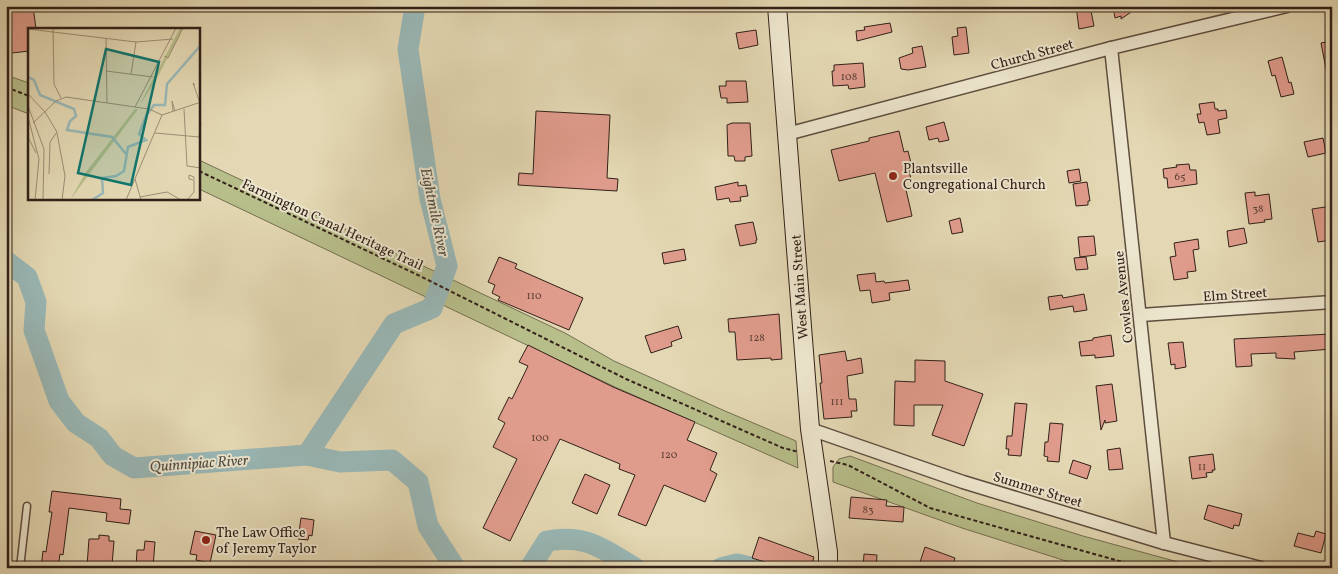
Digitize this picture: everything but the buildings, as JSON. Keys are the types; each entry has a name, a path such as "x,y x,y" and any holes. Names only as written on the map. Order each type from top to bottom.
{"main road":[{"name":"West Main Street","path":"777,6 810,429 828,568"}],"street":[{"name":"Church Street","path":"787,134 1111,48 1287,6"},
{"name":"Cowles Avenue","path":"1111,48 1164,543"},
{"name":"Elm Street","path":"1140,315 1332,302"},
{"name":"Summer Street","path":"810,429 963,482 1164,543 1261,568"}],"lane":[{"path":"20,568 27,506"}],"path":[{"path":"6,87 28,96"},
{"name":"Farmington Canal Heritage Trail","path":"200,172 458,295"}],"green space":[{"path":"6,75 28,83 28,114 6,105"},
{"path":"200,160 565,333 614,361 796,441 798,468 615,387 200,189"},
{"path":"850,456 977,503 1083,536 1200,568 1088,568 962,528 833,482 833,467 839,459"}],"waterway":[{"name":"Eightmile River","path":"307,455 394,324 432,308 447,266 430,199 408,49 415,6"},
{"name":"Quinnipiac River","path":"6,261 27,277 36,302 34,330 59,401 76,423 99,438 113,456 134,468 307,455 340,462 392,460 418,482 428,526 455,568"},
{"name":"Quinnipiac River","path":"530,568 547,541 561,539 584,541 604,549 635,568"},
{"name":"Quinnipiac River","path":"721,568 737,564 754,568"}],"place":[{"name":"Plantsville Congregational Church","path":"893,176"},
{"name":"The Law Office of Jeremy Taylor","path":"206,540"}]}
